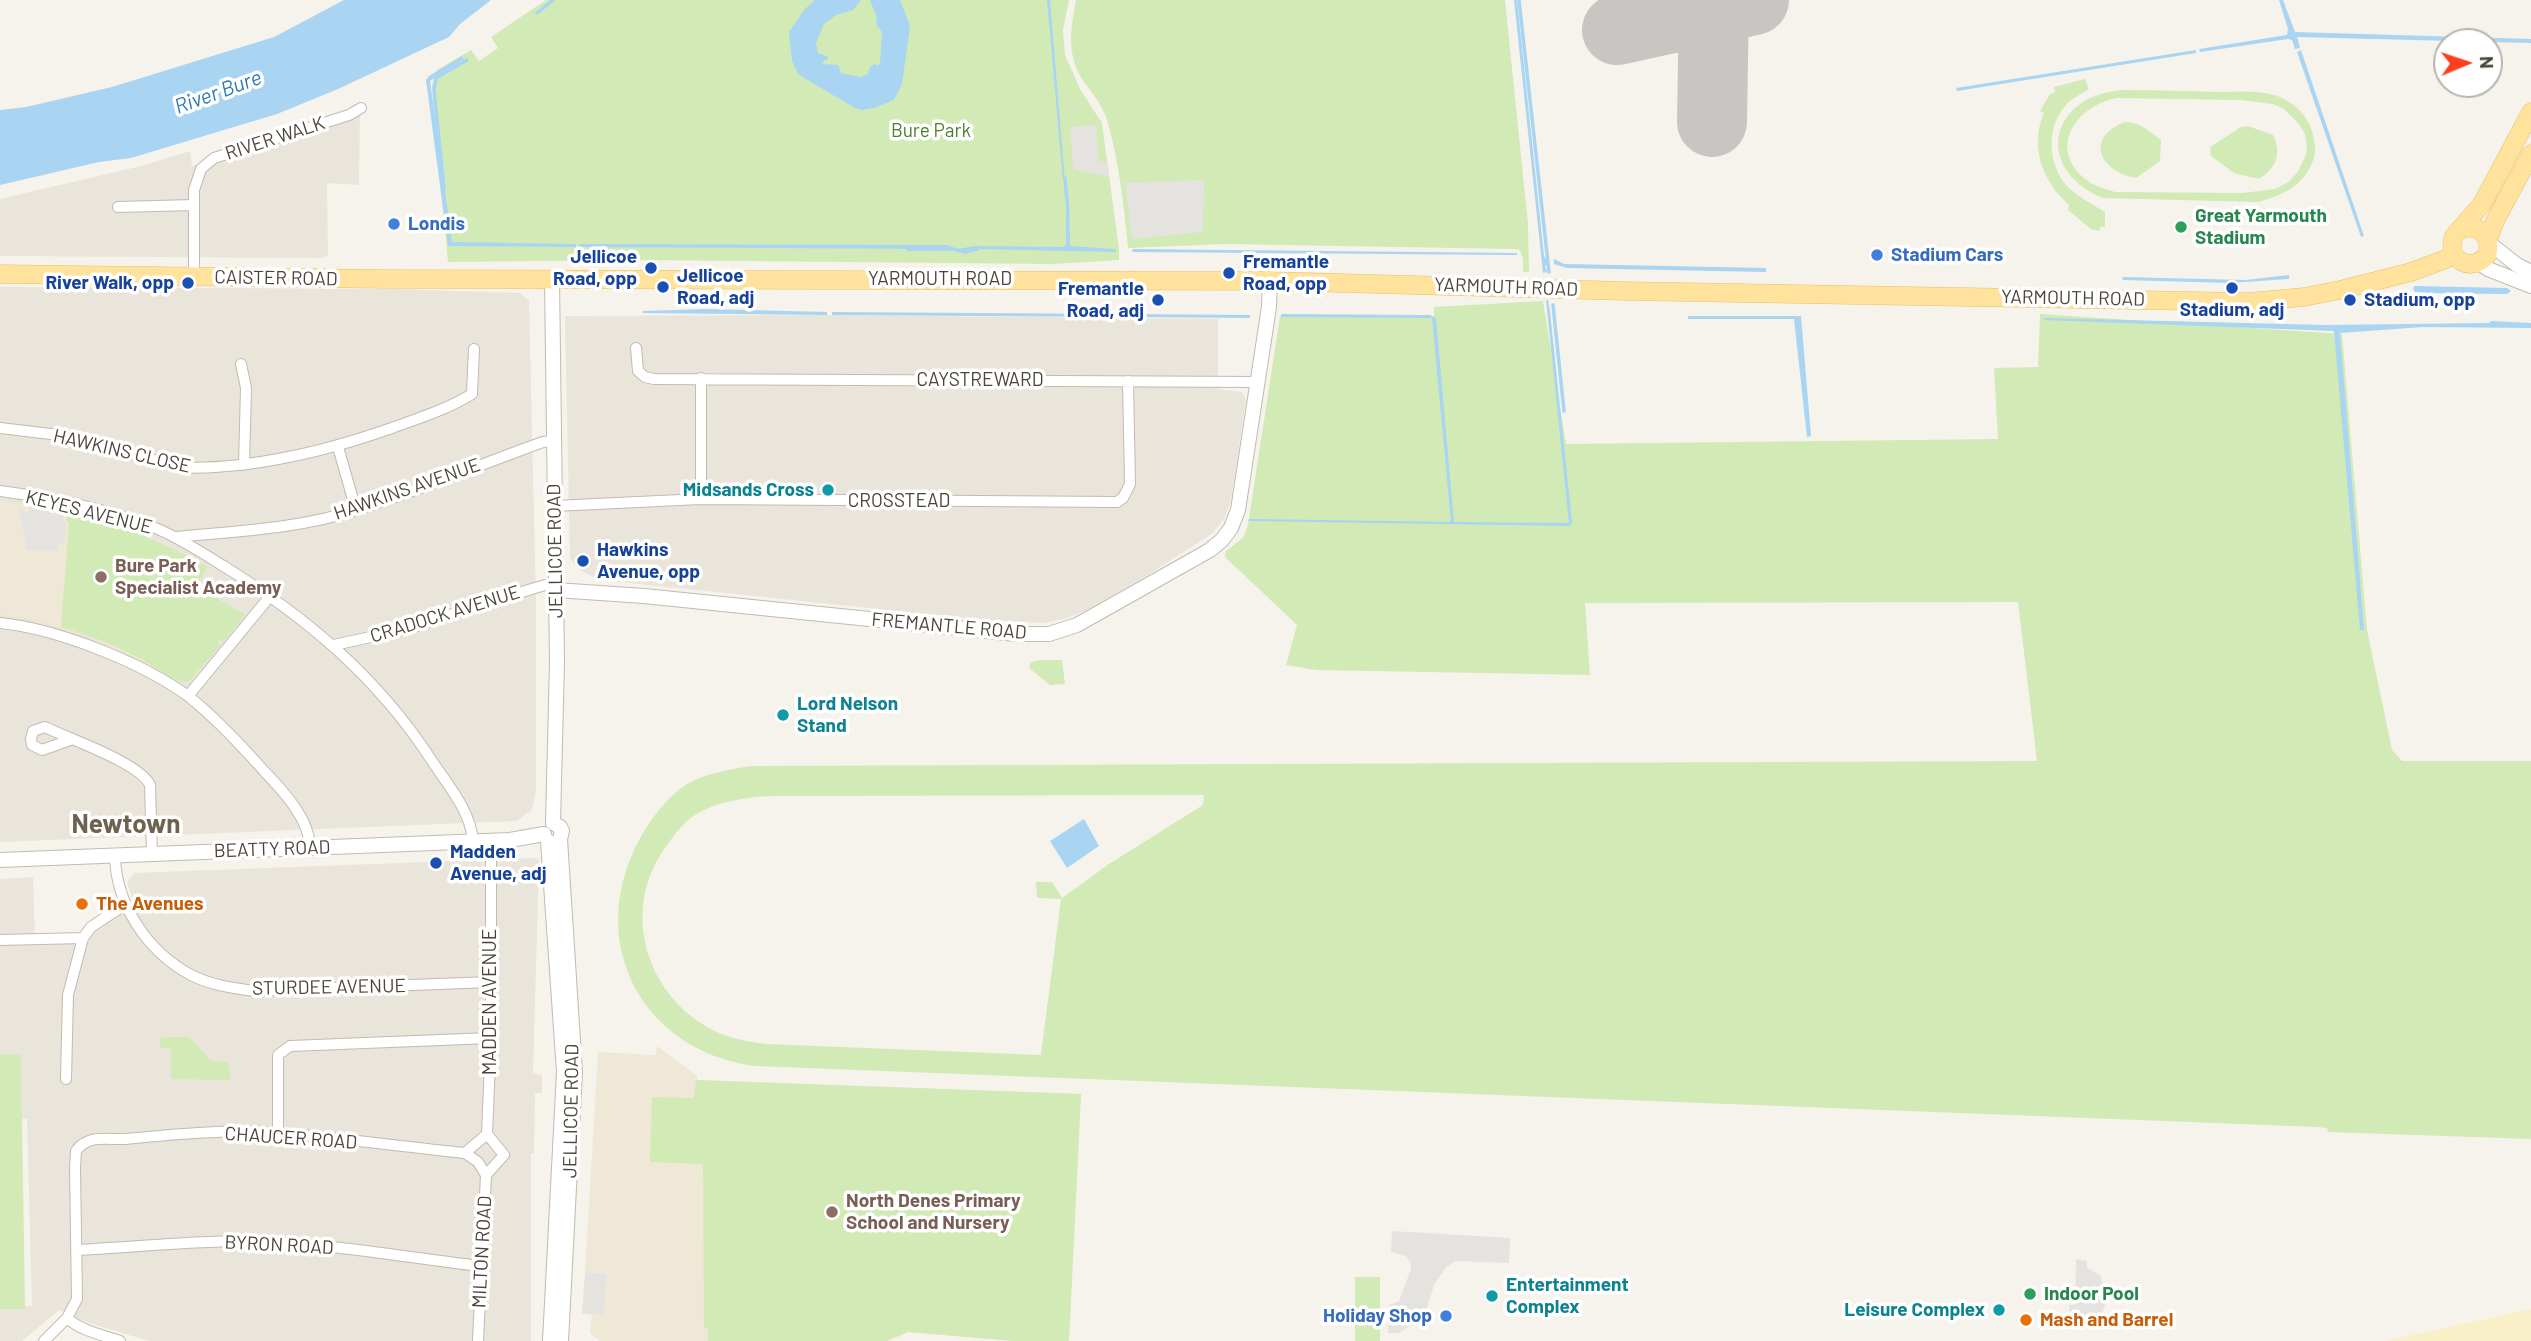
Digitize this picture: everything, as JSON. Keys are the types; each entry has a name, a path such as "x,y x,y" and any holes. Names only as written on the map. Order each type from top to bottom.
{"main road":[{"path":"2531,112 2482,204 2452,242 2453,253 2465,264 2479,263 2487,255 2495,221 2531,154"},
{"path":"2462,229 2481,230 2489,242"},
{"name":"YARMOUTH ROAD","path":"552,279 1270,281 1625,291 2249,302 2304,297 2340,290 2411,272 2445,259 2453,253"},
{"name":"CAISTER ROAD","path":"0,274 552,279"}],"street":[{"name":"RIVER WALK","path":"194,276 194,205 196,179 201,169 214,158 349,115 361,108"},
{"name":"RIVER WALK","path":"349,115 354,127"},
{"path":"118,207 194,205"},
{"path":"2489,242 2517,265 2531,272"},
{"path":"2479,263 2531,285"},
{"name":"JELLICOE ROAD","path":"552,279 556,588 551,834 569,1072 561,1341"},
{"name":"FREMANTLE ROAD","path":"556,588 1016,634 1049,634 1077,625 1210,550 1231,528 1238,510 1269,307 1270,281"},
{"name":"CAYSTREWARD","path":"636,348 638,371 645,377 1258,382"},
{"name":"HAWKINS CLOSE","path":"0,428 59,435 181,467 202,469 305,455 338,447 415,420 472,394 474,349"},
{"path":"241,364 246,387 244,464"},
{"path":"701,378 701,499"},
{"name":"CROSSTEAD","path":"555,506 701,499 1117,502 1123,498 1130,484 1128,381"},
{"name":"HAWKINS AVENUE","path":"176,537 290,525 356,510 543,442 554,441"},
{"path":"338,447 356,510"},
{"name":"KEYES AVENUE","path":"0,491 90,508 152,527 176,537 271,595 334,645 414,734 460,802 467,816 473,842"},
{"name":"CRADOCK AVENUE","path":"334,645 407,629 545,585 556,588"},
{"path":"188,696 271,595"},
{"path":"0,623 37,630 93,648 147,672 188,696 214,717 276,783 307,828 310,847"},
{"path":"70,740 113,757 146,777 150,785 152,854"},
{"name":"BEATTY ROAD","path":"0,860 473,842 551,834"},
{"name":"MADDEN AVENUE","path":"487,1133 491,1038 491,841"},
{"name":"STURDEE AVENUE","path":"115,856 118,881 126,904 148,941 192,976 222,986 254,991 491,982"},
{"path":"66,1079 68,995 83,938 91,927 126,904"},
{"path":"0,940 83,938"},
{"path":"278,1133 278,1055 290,1046 491,1038"},
{"name":"JELLICOE ROAD","path":"550,1341 569,1099"},
{"name":"CHAUCER ROAD","path":"76,1250 76,1151 95,1138 111,1140 160,1135 278,1133 466,1153"},
{"path":"486,1175 478,1162 466,1153 487,1133"},
{"name":"MILTON ROAD","path":"478,1341 486,1175 504,1155 487,1133"},
{"name":"BYRON ROAD","path":"76,1250 209,1241 316,1244 480,1266"},
{"path":"44,1341 67,1318 77,1299 76,1250"},
{"path":"67,1318 73,1324 120,1341"}],"shaded area":[{"path":"360,107 359,185 327,183 328,255 321,258 0,256 0,199 141,166 190,151 192,166 301,130"},
{"path":"1096,125 1098,160 1108,163 1109,177 1073,169 1070,127"},
{"path":"1204,180 1203,232 1132,239 1125,183"},
{"path":"0,287 396,289 520,293 529,301 536,603 536,791 532,810 516,821 0,842"},
{"path":"826,315 1218,319 1218,389 1242,392 1246,400 1231,500 1225,517 1213,533 1143,578 1085,611 1043,623 985,620 600,580 583,572 570,559 565,316"},
{"name":"Bure Park Specialist Academy","path":"0,500 85,518 148,536 208,567 148,663 79,632 30,619 0,615"},
{"path":"31,507 64,515 63,521 67,522 64,544 58,544 57,551 25,549 26,538 18,511 23,510 27,514"},
{"path":"534,858 539,860 533,1073 542,1075 542,1093 535,1093 534,1153 531,1153 531,1341 149,1341 89,1323 59,1310 22,1341 0,1341 0,1309 32,1306 27,1119 22,1119 21,1056 0,1054 0,879 33,877 35,942 65,940 92,928 133,901 127,882 134,873"},
{"name":"North Denes Primary School and Nursery","path":"657,1046 697,1076 697,1080 1081,1094 1069,1341 1014,1341 908,1332 887,1341 600,1341 590,1333 592,1314 604,1315 607,1273 585,1272 598,1052 655,1055"},
{"path":"1392,1231 1510,1238 1509,1263 1456,1261 1446,1267 1434,1285 1427,1308 1419,1321 1398,1333 1388,1333 1389,1305 1399,1301 1411,1269 1406,1256 1391,1252"},
{"path":"2076,1259 2087,1261 2087,1268 2100,1275 2107,1298 2103,1311 2090,1325 2071,1327 2069,1305 2075,1305"},
{"path":"585,1272 607,1273 604,1315 582,1314"}],"green space":[{"name":"Bure Park","path":"546,0 1069,0 1063,30 1065,55 1080,89 1102,123 1119,260 1054,264 636,260 448,262 432,85 437,70 471,50 479,61 498,48 491,37"},
{"path":"1076,0 1505,0 1528,224 1529,272 1523,272 1520,250 1514,249 1226,244 1128,248 1118,167 1107,120 1082,79 1074,60 1071,30"},
{"path":"2085,79 2089,89 2069,102 2055,124 2052,135 2053,158 2056,169 2069,188 2105,212 2105,227 2100,227 2100,231 2091,229 2068,210 2069,205 2046,175 2038,151 2044,113 2040,111 2050,94 2055,92 2054,87"},
{"path":"2123,90 2261,92 2274,95 2292,104 2306,119 2314,139 2314,159 2297,184 2282,194 2257,202 2103,198 2081,185 2066,170 2059,152 2059,135 2066,119 2079,105 2098,95","holes":["2117,98 2240,100 2273,104 2284,109 2305,134 2306,155 2297,173 2287,183 2275,189 2243,193 2115,192 2084,178 2073,166 2068,153 2068,140 2072,129 2090,109 2103,102"]},
{"path":"2125,122 2140,125 2161,140 2160,161 2136,178 2113,168 2101,153 2104,136 2112,128"},
{"path":"2248,126 2273,135 2276,142 2276,160 2269,171 2258,179 2234,173 2211,156 2210,147 2241,127"},
{"path":"1543,301 1566,444 1998,439 1994,368 2038,367 2040,314 2342,334 2367,630 2392,750 2402,761 2531,761 2531,1139 2328,1132 2327,1128 2318,1127 755,1066 717,1057 684,1040 656,1018 636,990 623,958 618,923 622,886 639,840 666,802 680,789 696,780 733,769 751,766 2037,761 2018,602 1585,603 1590,675 1316,670 1286,665 1297,625 1225,557 1226,551 1243,538 1248,525 1280,316 1434,317 1434,307","holes":["1204,795 1203,805 1109,864 1062,898 1052,882 1036,882 1037,898 1061,899 1041,1055 766,1044 734,1038 699,1021 677,1003 661,981 649,957 643,931 643,904 650,877 663,851 686,822 704,810 723,803 772,796"]},
{"name":"Bure Park Specialist Academy","path":"68,514 140,535 175,549 208,567 196,586 245,615 223,642 219,640 217,643 220,646 189,681 175,679 120,649 61,627"},
{"path":"1062,660 1065,684 1050,685 1029,668 1031,662"},
{"path":"161,1037 189,1037 211,1061 229,1062 230,1080 171,1079 171,1049 160,1048"},
{"path":"0,1054 21,1055 25,1309 0,1309"},
{"name":"North Denes Primary School and Nursery","path":"696,1080 1081,1094 1069,1341 1014,1341 908,1332 887,1341 708,1341 708,1328 704,1327 703,1164 650,1162 652,1097 694,1098"},
{"path":"1355,1277 1380,1277 1380,1341 1355,1341"}],"sand":[{"path":"2531,1309 2531,1341 2385,1341 2513,1313"}],"water":[{"name":"River Bure","path":"344,0 491,0 460,24 449,37 338,89 277,114 131,158 99,162 0,185 0,110 26,107 112,87 274,37"},
{"path":"815,0 861,0 853,10 836,15 824,24 816,43 818,53 828,57 822,64 838,65 841,73 860,77 868,74 874,64 878,66 880,63 882,32 876,24 877,18 870,0 900,0 910,26 902,84 894,100 861,110 799,75 792,61 789,32 804,10"},
{"path":"1047,0 1050,0 1065,182 1063,180"},
{"path":"1514,0 1517,0 1544,256 1549,264 1545,266 1547,272 1543,273"},
{"path":"2279,0 2283,0 2295,32 2433,36 2433,40 2297,37 2300,48 2295,49 2292,40 2288,39 2200,52 2199,49 2287,35 2288,29"},
{"path":"2503,38 2531,39 2531,43 2503,42"},
{"path":"2196,50 2196,53 1957,91 1956,88"},
{"path":"2301,50 2364,236 2361,237 2297,52"},
{"path":"462,56 464,59 430,81 452,242 576,244 576,247 448,246 426,80"},
{"path":"1066,197 1069,199 1070,246 1115,249 1116,252 579,247 579,244 947,245 958,249 975,246 1064,247"},
{"path":"1133,249 1517,253 1517,255 1132,252"},
{"path":"1554,259 1564,264 1766,268 1766,272 1567,268 1554,264"},
{"path":"2289,275 2289,279 2230,283 2123,280 2122,277 2245,280"},
{"path":"2415,286 2507,288 2511,291 2507,294 2419,293 2415,292"},
{"path":"1546,300 1550,311 1572,522 1570,526 1248,521 1451,522 1432,318 1281,317 1281,314 1430,315 1436,318 1454,522 1569,523"},
{"path":"707,309 827,312 827,315 643,313"},
{"path":"832,312 1121,314 1121,317 832,315"},
{"path":"1126,314 1250,315 1250,318 1125,317"},
{"path":"1688,316 1801,316 1811,436 1807,437 1794,319 1688,319"},
{"path":"2044,318 2326,325 2491,321 2531,323 2531,328 2423,327 2340,333 2364,630 2360,630 2334,331"},
{"path":"1084,819 1099,846 1067,868 1050,841"}],"waterway":[{"path":"537,13 553,0"},
{"path":"1519,0 1549,272"},
{"path":"444,188 434,90 436,78 467,60"},
{"path":"1065,178 1067,201"},
{"path":"908,249 950,249"},
{"path":"957,250 965,252 977,249"},
{"path":"1553,305 1564,411"}],"runway":[{"path":"1712,122 1714,0"},
{"path":"1617,30 1754,0"}],"place":[{"name":"Londis","path":"394,224"},
{"name":"Great Yarmouth Stadium","path":"2181,227"},
{"name":"Stadium Cars","path":"1877,255"},
{"name":"Jellicoe Road, opp","path":"651,268"},
{"name":"Fremantle Road, opp","path":"1229,273"},
{"name":"River Walk, opp","path":"188,283"},
{"name":"Jellicoe Road, adj","path":"663,287"},
{"name":"Stadium, adj","path":"2232,288"},
{"name":"Fremantle Road, adj","path":"1158,300"},
{"name":"Stadium, opp","path":"2350,300"},
{"name":"Midsands Cross","path":"828,490"},
{"name":"Hawkins Avenue, opp","path":"583,561"},
{"name":"Bure Park Specialist Academy","path":"101,577"},
{"name":"Lord Nelson Stand","path":"783,715"},
{"name":"Madden Avenue, adj","path":"436,863"},
{"name":"The Avenues","path":"82,904"},
{"name":"North Denes Primary School and Nursery","path":"832,1212"},
{"name":"Indoor Pool","path":"2030,1294"},
{"name":"Entertainment Complex","path":"1492,1296"},
{"name":"Leisure Complex","path":"1999,1310"},
{"name":"Holiday Shop","path":"1446,1316"},
{"name":"Mash and Barrel","path":"2026,1320"}],"district":[{"name":"Newtown","path":"126,824"}]}
